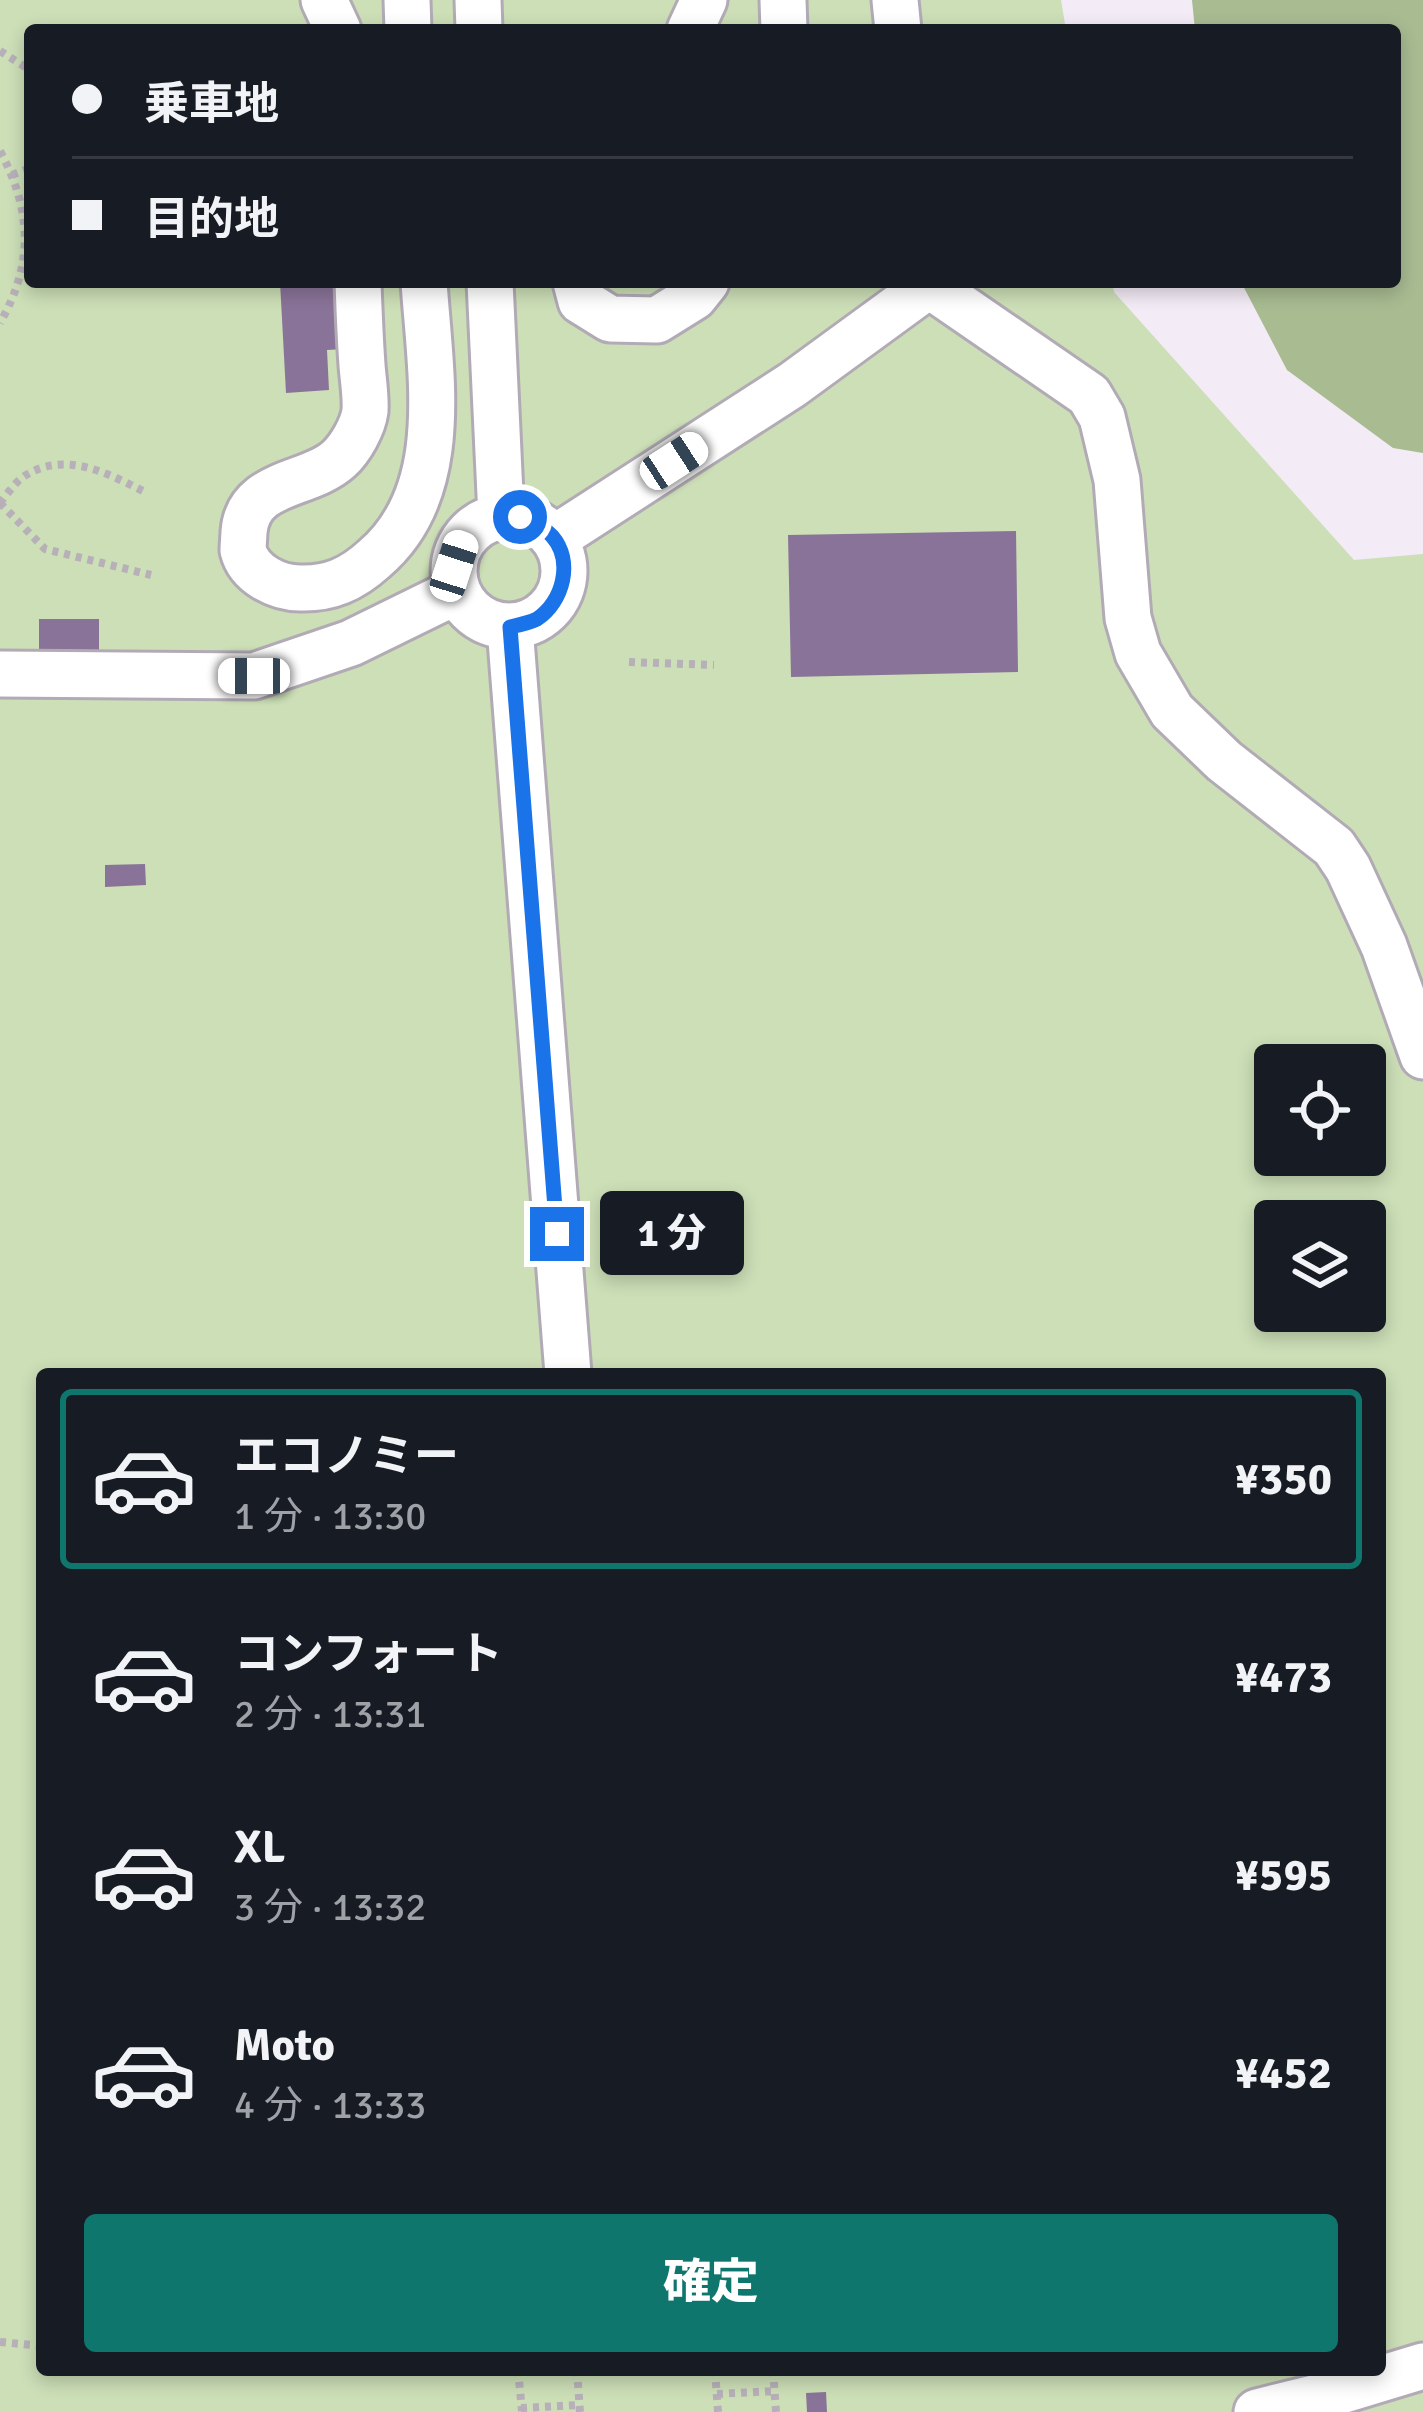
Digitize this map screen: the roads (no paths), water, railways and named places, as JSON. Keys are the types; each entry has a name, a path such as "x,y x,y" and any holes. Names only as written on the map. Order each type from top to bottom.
{"street":[{"path":"358,288 365,414 353,442 339,459 308,477 260,495 245,519 243,549 257,573 284,588 318,589 354,577 393,544 418,497 432,414 424,288"},
{"path":"490,288 501,516"},
{"path":"578,288 581,301 610,320 657,320 701,288"},
{"path":"555,538 792,385 924,288"},
{"path":"935,288 1089,395 1102,417 1117,480 1127,618 1138,653 1172,711 1224,761 1334,847 1384,946 1423,1056"},
{"path":"501,516 520,517 555,538 563,558 563,583 553,605 534,621 510,627 488,623 469,610 457,591 454,566 461,543 478,525 501,516"},
{"path":"0,674 254,676 351,643 457,591"},
{"path":"510,627 568,1368"},
{"path":"1257,2412 1423,2366"}]}
